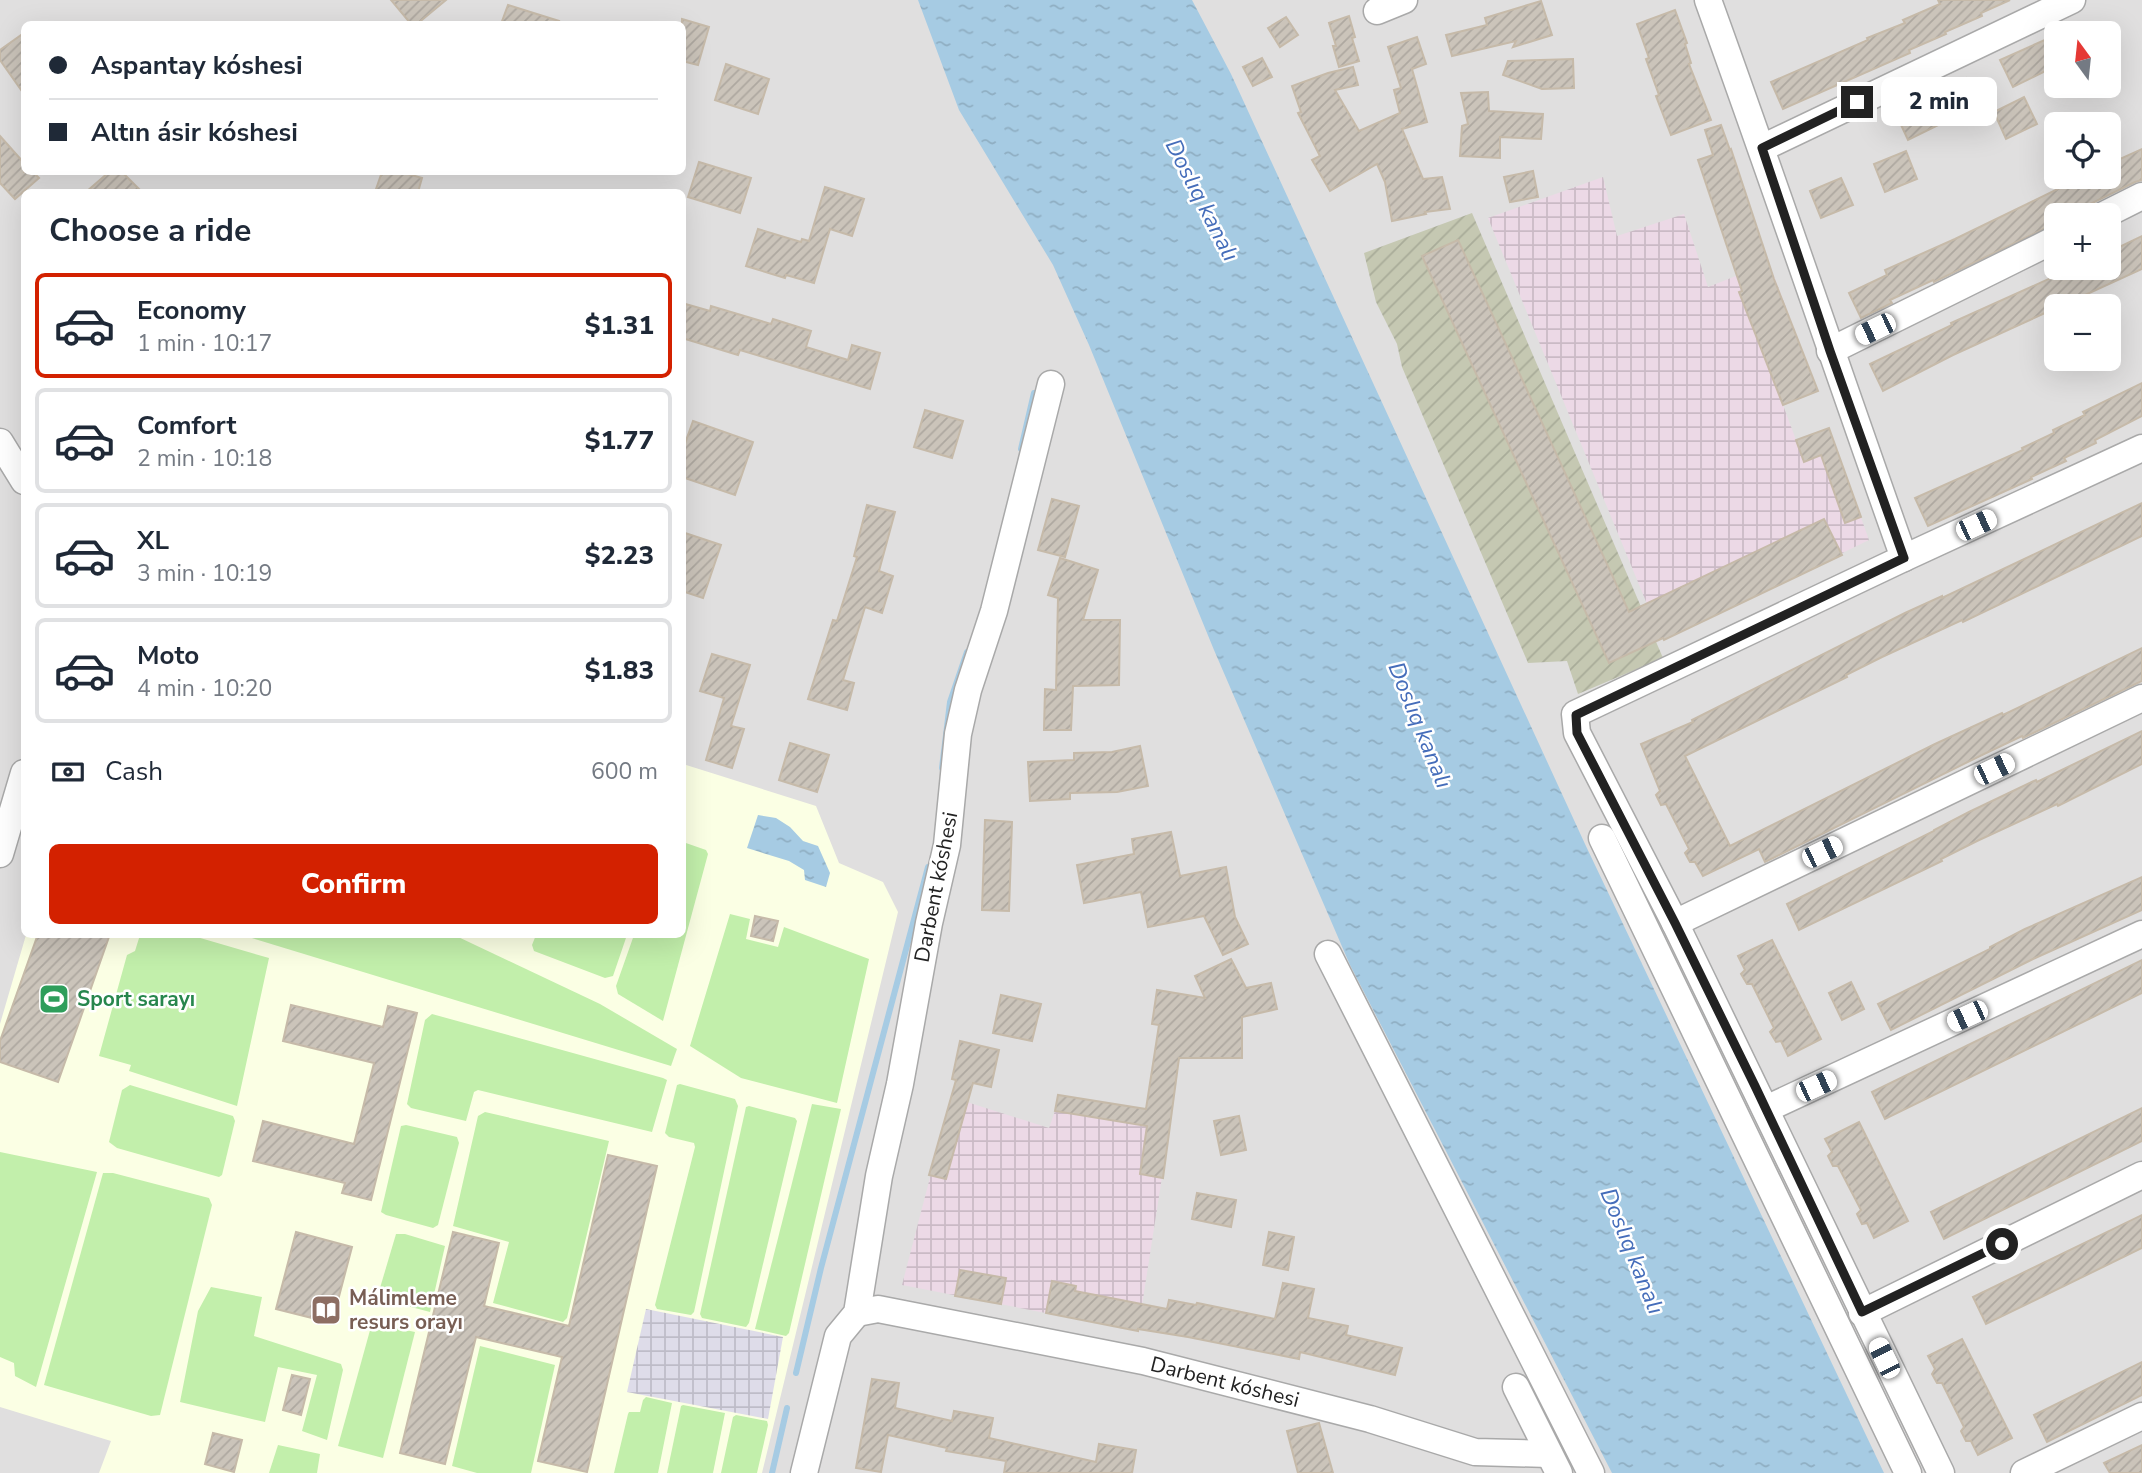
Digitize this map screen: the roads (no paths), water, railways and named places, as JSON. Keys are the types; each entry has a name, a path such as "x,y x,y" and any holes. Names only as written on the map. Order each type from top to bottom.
{"street":[{"path":"1377,11 1404,0"},
{"path":"1708,0 1904,558"},
{"path":"1762,148 2072,0"},
{"path":"2121,206 2142,196"},
{"path":"1830,351 2044,245"},
{"name":"Darbent kóshesi","path":"804,1473 838,1336 857,1313 879,1176 947,845 958,734 968,690 994,611 1051,384"},
{"path":"0,442 21,476"},
{"path":"1941,1473 1675,923 1577,733 1576,715 2142,448"},
{"path":"1675,923 2142,698"},
{"path":"0,855 6,814 21,780"},
{"path":"1602,838 1908,1473"},
{"path":"1766,1109 2142,934"},
{"path":"1328,954 1591,1473"},
{"path":"1862,1312 2142,1175"},
{"name":"Darbent kóshesi","path":"857,1313 878,1309 1143,1361 1370,1419 1475,1452 1554,1463"},
{"path":"1516,1387 1554,1463"},
{"path":"2024,1473 2142,1416"}],"water":[{"name":"Doslıq kanalı","path":"918,0 1192,0 1231,74 1585,844 1884,1473 1612,1473 1350,965 1214,650 1089,345 1053,265 959,110"},
{"path":"758,815 776,818 790,827 803,841 818,846 830,873 826,887 805,880 804,870 789,861 747,848"}],"waterway":[{"path":"1021,449 1034,393"},
{"path":"942,768 950,702 967,652"},
{"path":"796,1373 821,1268 928,867"},
{"path":"772,1473 787,1408"}],"place":[{"name":"Sport sarayı","path":"54,999"},
{"name":"Málimleme resurs orayı","path":"326,1310"}]}
